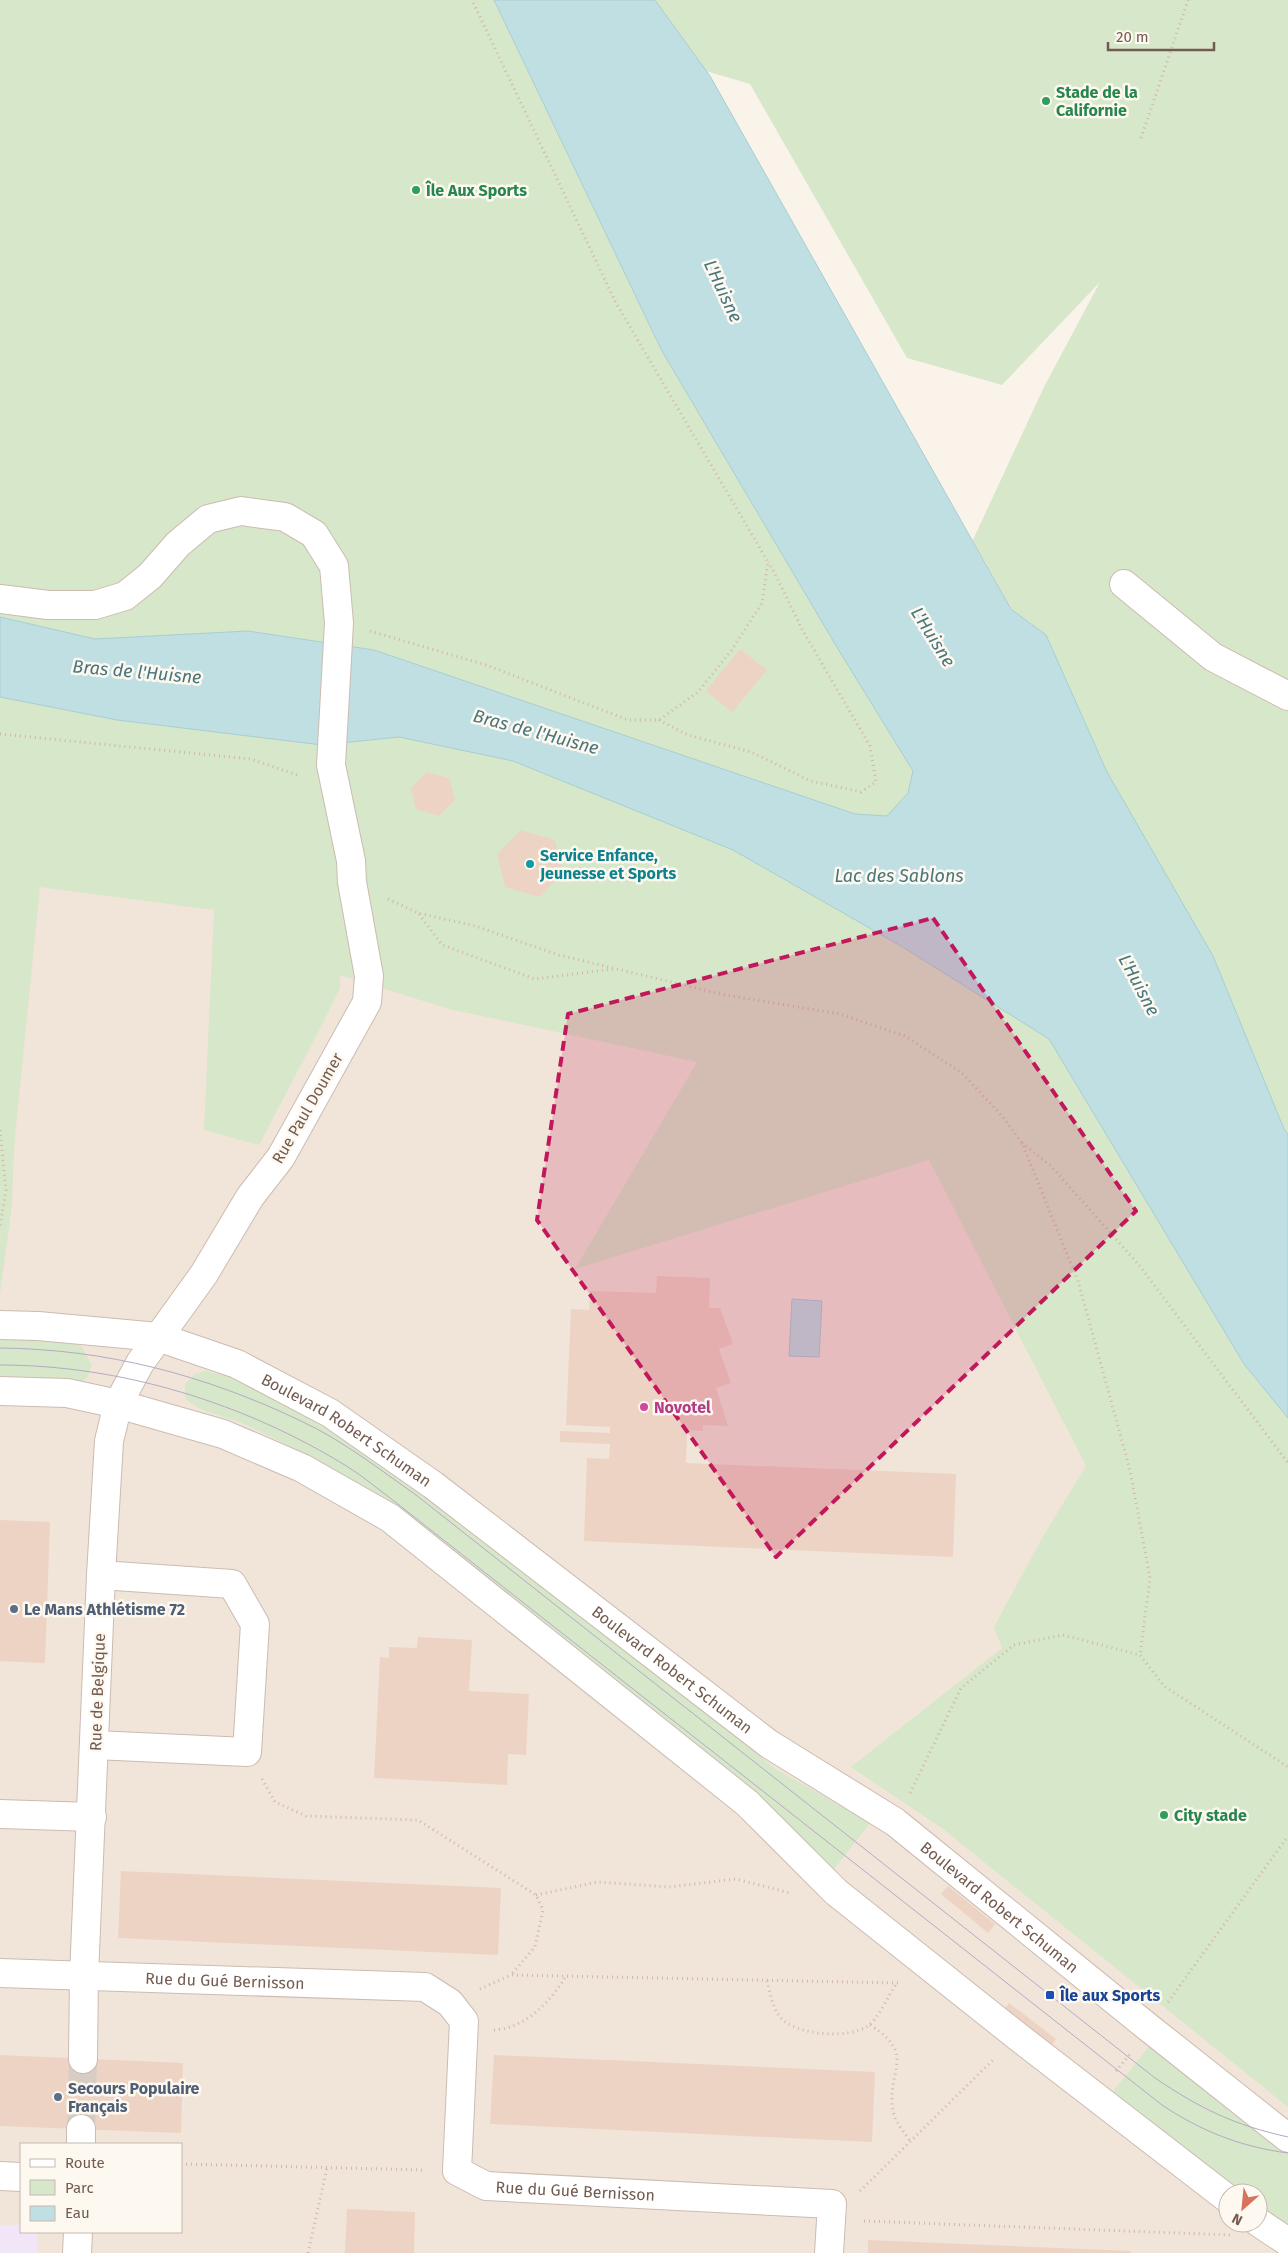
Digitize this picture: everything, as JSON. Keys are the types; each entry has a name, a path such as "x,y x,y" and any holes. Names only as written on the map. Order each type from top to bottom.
{"street":[{"name":"Rue Paul Doumer","path":"0,598 48,605 95,605 125,596 150,576 178,544 208,519 241,511 285,517 314,534 334,566 338,634 332,776 351,861 352,882 369,976 367,1002 281,1157 250,1197 204,1274 158,1337"},
{"path":"1124,584 1213,656 1288,696"},
{"name":"Boulevard Robert Schuman","path":"0,1324 158,1337 237,1364 330,1413 433,1485 769,1744 895,1822 1288,2138"},
{"name":"Rue de Belgique","path":"83,2059 84,1976 101,1575 109,1441 118,1404 130,1380 158,1337"},
{"path":"0,1391 67,1393 118,1404 223,1434 302,1468 390,1518 747,1803 836,1892 1017,2036 1218,2191"},
{"path":"95,1744 246,1752 255,1624 232,1584 101,1575"},
{"path":"0,1814 92,1817"},
{"name":"Rue du Gué Bernisson","path":"0,1973 425,1987 450,2003 464,2021 457,2171 486,2186 832,2204 829,2253"},
{"path":"0,2176 20,2177"},
{"path":"77,2253 78,2233"}],"path":[{"path":"386,635 486,665 628,720 659,720 688,735 751,752 812,781 861,792 876,782 870,746 803,631 768,562 616,303 472,0"},
{"path":"1141,138 1188,0"},
{"path":"659,720 698,692 731,651 762,603 768,562"},
{"path":"0,734 251,759 332,776"},
{"path":"352,882 418,913 475,926 559,955 724,995 840,1014 905,1036 962,1074 1002,1116 1022,1143 1078,1281 1130,1470 1150,1578 1140,1655"},
{"path":"418,913 442,945 535,979 616,968"},
{"path":"0,1130 6,1190 0,1226"},
{"path":"1022,1143 1051,1166 1139,1265 1288,1463"},
{"path":"895,1822 962,1688 1014,1645 1062,1635 1140,1655 1164,1686 1288,1767"},
{"path":"246,1752 275,1802 306,1816 418,1820 536,1895 543,1910 535,1948 511,1975 450,2003"},
{"path":"1095,2097 1149,2028 1288,1836"},
{"path":"536,1895 598,1882 669,1887 736,1879 794,1894 836,1892"},
{"path":"511,1975 904,1984"},
{"path":"464,2033 509,2030 530,2017 556,1993 566,1976"},
{"path":"767,1981 773,2003 781,2018 800,2030 829,2034 855,2033 870,2025 896,1983"},
{"path":"870,2025 894,2044 897,2056 892,2094 894,2116 910,2141"},
{"path":"831,2220 1017,2036"},
{"path":"182,2164 457,2171"},
{"path":"308,2253 327,2168"},
{"path":"831,2220 1275,2234"}],"highlighted area":[{"path":"933,918 1136,1211 776,1557 537,1220 568,1014"}],"shaded area":[{"path":"0,0 587,0 1083,877 973,540 1045,385 1288,247 1288,2253 0,2253"},
{"path":"0,2225 20,2225 20,2233 38,2233 37,2253 0,2253"}],"green space":[{"path":"0,0 494,0 662,351 913,772 1049,1039 1244,1364 1288,1418 1288,2107 943,1829 851,1767 1002,1648 994,1627 1042,1538 1086,1466 929,1160 575,1269 697,1062 449,1009 340,975 340,988 259,1145 204,1130 214,910 40,887 14,1147 12,1205 0,1294"},
{"path":"655,0 1288,0 1288,1135 1130,813 1107,772 1046,635 1012,609 973,540 1045,385 1100,282 1002,385 907,358 750,84 706,71"},
{"path":"0,1338 72,1341 82,1347 92,1365 87,1378 77,1384 0,1380"},
{"path":"206,1371 237,1379 362,1445 776,1769 870,1823 831,1873 356,1483 301,1452 258,1431 191,1403 185,1398 185,1384 195,1374"},
{"path":"1151,2044 1233,2114 1288,2147 1288,2226 1268,2213 1268,2183 1227,2183 1110,2095"}],"water":[{"path":"494,0 655,0 710,76 1011,609 1046,635 1107,772 1213,956 1288,1135 1288,1418 1244,1364 1049,1039 901,946 733,850 513,761 399,737 322,745 117,720 0,697 0,617 95,639 248,631 374,650 855,814 887,816 908,793 913,771 838,649 662,351"},
{"path":"792,1299 822,1301 819,1357 789,1356"}],"building":[{"path":"740,649 767,670 732,712 706,691"},
{"path":"427,772 449,778 455,800 439,816 416,809 411,788"},
{"name":"Service Enfance, Jeunesse et Sports","path":"521,830 555,840 563,873 539,897 505,887 497,854"},
{"name":"Novotel","path":"657,1276 710,1278 709,1308 720,1308 733,1344 719,1349 731,1383 716,1388 728,1426 703,1425 703,1431 687,1430 686,1463 956,1474 953,1557 584,1541 587,1458 609,1459 610,1444 560,1442 560,1431 610,1433 610,1427 566,1425 571,1309 589,1310 590,1291 656,1293"},
{"path":"0,1520 50,1522 45,1663 0,1661"},
{"path":"418,1637 472,1640 469,1691 529,1694 526,1755 508,1754 507,1785 374,1778 380,1657 389,1658 389,1647 417,1648"},
{"path":"121,1871 501,1888 498,1955 118,1938"},
{"path":"948,1886 995,1924 988,1933 941,1894"},
{"path":"1009,2003 1056,2039 1049,2048 1002,2012"},
{"path":"0,2055 183,2063 181,2133 0,2126"},
{"path":"494,2055 875,2072 872,2142 490,2124"},
{"path":"347,2209 415,2212 414,2253 345,2253"},
{"path":"868,2240 1131,2251 1131,2253 868,2253"}],"tunnel":[{"path":"81,2129 83,2059"}],"tram line":[{"path":"0,1348 78,1353 117,1359 192,1378 265,1405 331,1437 416,1495 1155,2078 1218,2115 1251,2127 1288,2137"},
{"path":"0,1365 91,1372 136,1380 181,1392 267,1424 308,1444 348,1467 366,1479 1162,2105 1192,2123 1222,2136 1254,2147 1288,2153"}],"place":[{"name":"Stade de la Californie","path":"1046,101"},
{"name":"Île Aux Sports","path":"416,190"},
{"name":"Service Enfance, Jeunesse et Sports","path":"530,864"},
{"name":"Novotel","path":"644,1407"},
{"name":"Le Mans Athlétisme 72","path":"14,1609"},
{"name":"City stade","path":"1164,1815"},
{"name":"Île aux Sports","path":"1050,1995"},
{"name":"Secours Populaire Français","path":"58,2097"}],"water label":[{"name":"L'Huisne","path":"723,291"},
{"name":"L'Huisne","path":"933,637"},
{"name":"Bras de l'Huisne","path":"137,672"},
{"name":"Bras de l'Huisne","path":"536,732"},
{"name":"Lac des Sablons","path":"899,876"},
{"name":"L'Huisne","path":"1139,985"}]}
